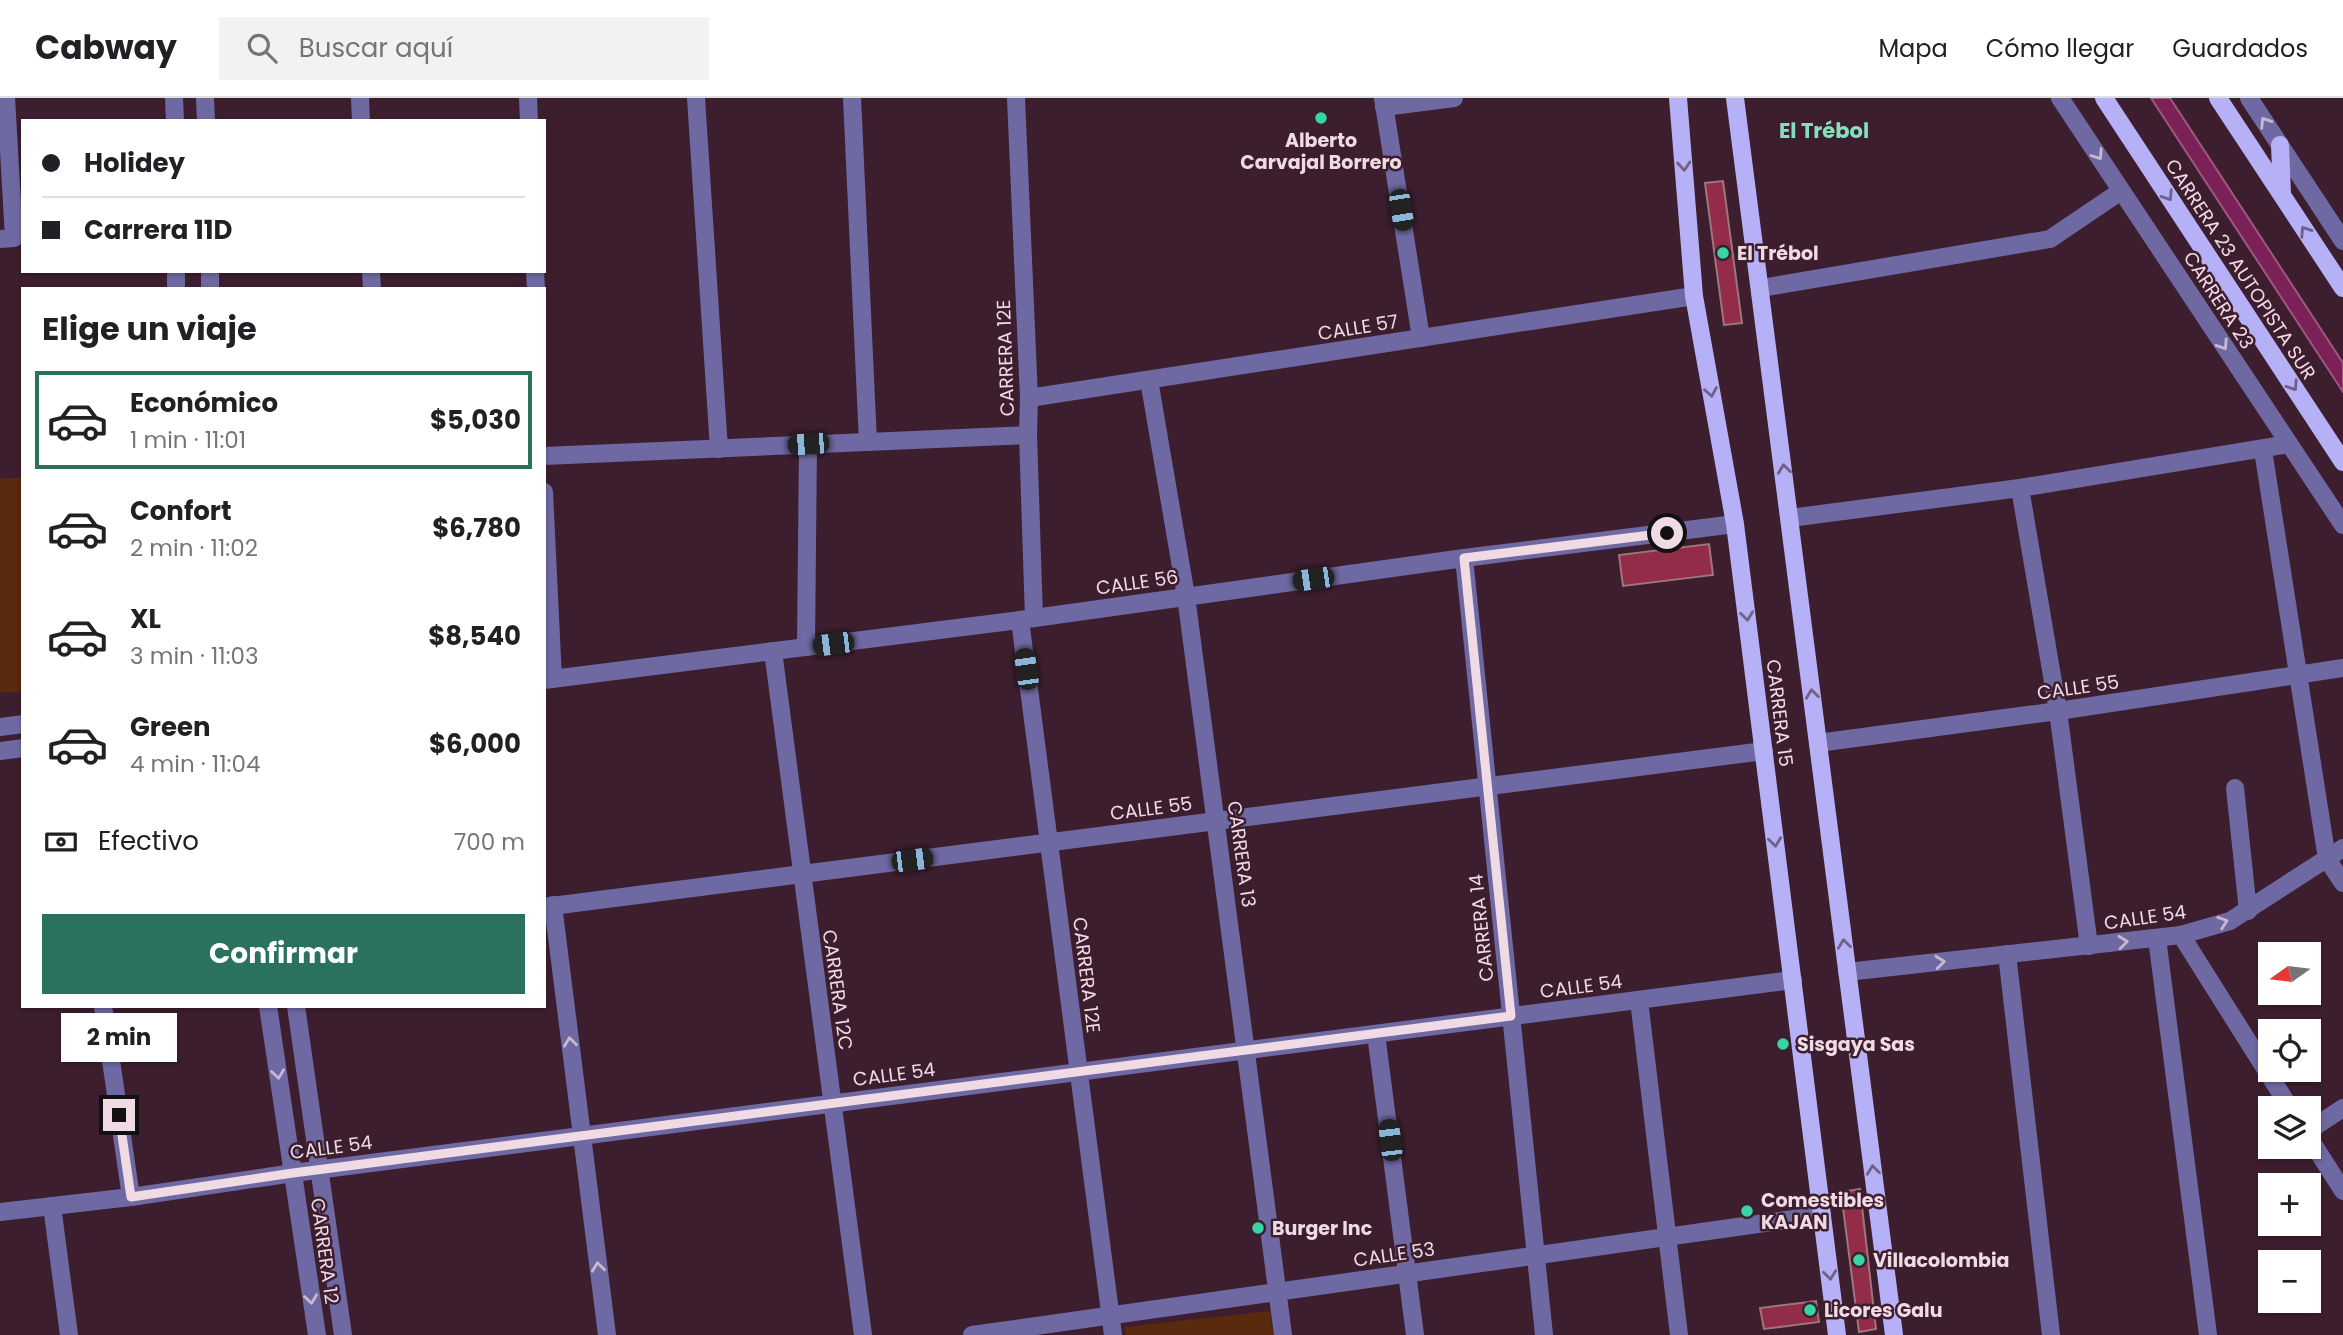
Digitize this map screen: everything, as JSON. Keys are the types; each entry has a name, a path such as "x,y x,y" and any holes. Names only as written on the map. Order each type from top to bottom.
{"main road":[{"name":"CARRERA 15","path":"1678,98 1694,296 1735,524 1837,1335"},
{"name":"CARRERA 15","path":"1735,98 1894,1335"},
{"name":"CARRERA 23 AUTOPISTA SUR","path":"2104,98 2343,462"},
{"path":"2218,98 2343,288"},
{"path":"2280,145 2282,194"}],"street":[{"path":"6,98 7,239"},
{"path":"174,98 175,119"},
{"path":"205,98 206,119"},
{"path":"360,98 361,119"},
{"path":"528,98 529,119"},
{"path":"696,98 719,449"},
{"path":"852,98 868,442"},
{"name":"CARRERA 12E","path":"1016,98 1029,398 1027,619 1049,843 1113,1335"},
{"path":"1421,338 1384,102 1454,98"},
{"name":"CARRERA 23","path":"2060,98 2343,525"},
{"path":"2249,98 2343,241"},
{"path":"1760,288 2050,239 2122,191"},
{"name":"CALLE 57","path":"1029,398 1694,296"},
{"name":"CARRERA 13","path":"1149,380 1186,596 1283,1335"},
{"path":"546,456 1028,435"},
{"path":"806,647 808,444"},
{"path":"1790,518 2020,488 2289,444"},
{"path":"2263,450 2327,859 2343,883"},
{"path":"2020,488 2058,711 2089,946"},
{"name":"CALLE 56","path":"548,679 1027,619 1464,558 1735,524"},
{"name":"CARRERA 14","path":"1464,558 1544,1335"},
{"path":"546,586 548,679"},
{"name":"CARRERA 12C","path":"773,651 863,1335"},
{"name":"CALLE 55","path":"1818,743 2058,711 2343,668"},
{"path":"0,727 21,724"},
{"path":"0,751 21,748"},
{"name":"CALLE 55","path":"549,906 1764,751"},
{"path":"2235,788 2248,911"},
{"name":"CALLE 54","path":"1847,972 2181,935 2230,921 2343,848"},
{"path":"549,906 607,1335"},
{"path":"2181,935 2282,1096"},
{"path":"2157,938 2208,1335"},
{"path":"2007,954 2051,1335"},
{"name":"CALLE 54","path":"0,1212 1793,980"},
{"path":"1639,1000 1679,1335"},
{"path":"103,1008 131,1197"},
{"name":"CARRERA 12","path":"268,1008 317,1335"},
{"name":"CARRERA 12","path":"296,1008 343,1335"},
{"path":"1376,1034 1415,1335"},
{"path":"2321,1122 2343,1108"},
{"path":"2321,1156 2343,1191"},
{"path":"52,1206 69,1335"},
{"name":"CALLE 53","path":"972,1335 1822,1215"}],"shaded area":[{"path":"2151,98 2170,98 2343,363 2343,392"},
{"path":"21,477 21,691 0,693 0,479"},
{"path":"1270,1311 1273,1335 1126,1335 1125,1327"}],"building":[{"name":"El Trébol","path":"1723,181 1742,323 1724,325 1705,183"},
{"path":"1709,544 1713,575 1623,586 1619,555"},
{"name":"Villacolombia","path":"1860,1189 1876,1329 1859,1332 1841,1192"},
{"path":"1816,1301 1819,1322 1764,1329 1760,1308"}],"place":[{"name":"Alberto Carvajal Borrero","path":"1321,118"},
{"name":"El Trébol","path":"1723,253"},
{"name":"Sisgaya Sas","path":"1783,1044"},
{"name":"Comestibles KAJAN","path":"1747,1211"},
{"name":"Burger Inc","path":"1258,1228"},
{"name":"Villacolombia","path":"1859,1260"},
{"name":"Licores Galu","path":"1810,1310"}],"district":[{"name":"El Trébol","path":"1824,131"}],"route":[{"path":"119,1115 131,1197 293,1173 1511,1016 1464,558 1667,533"}]}
